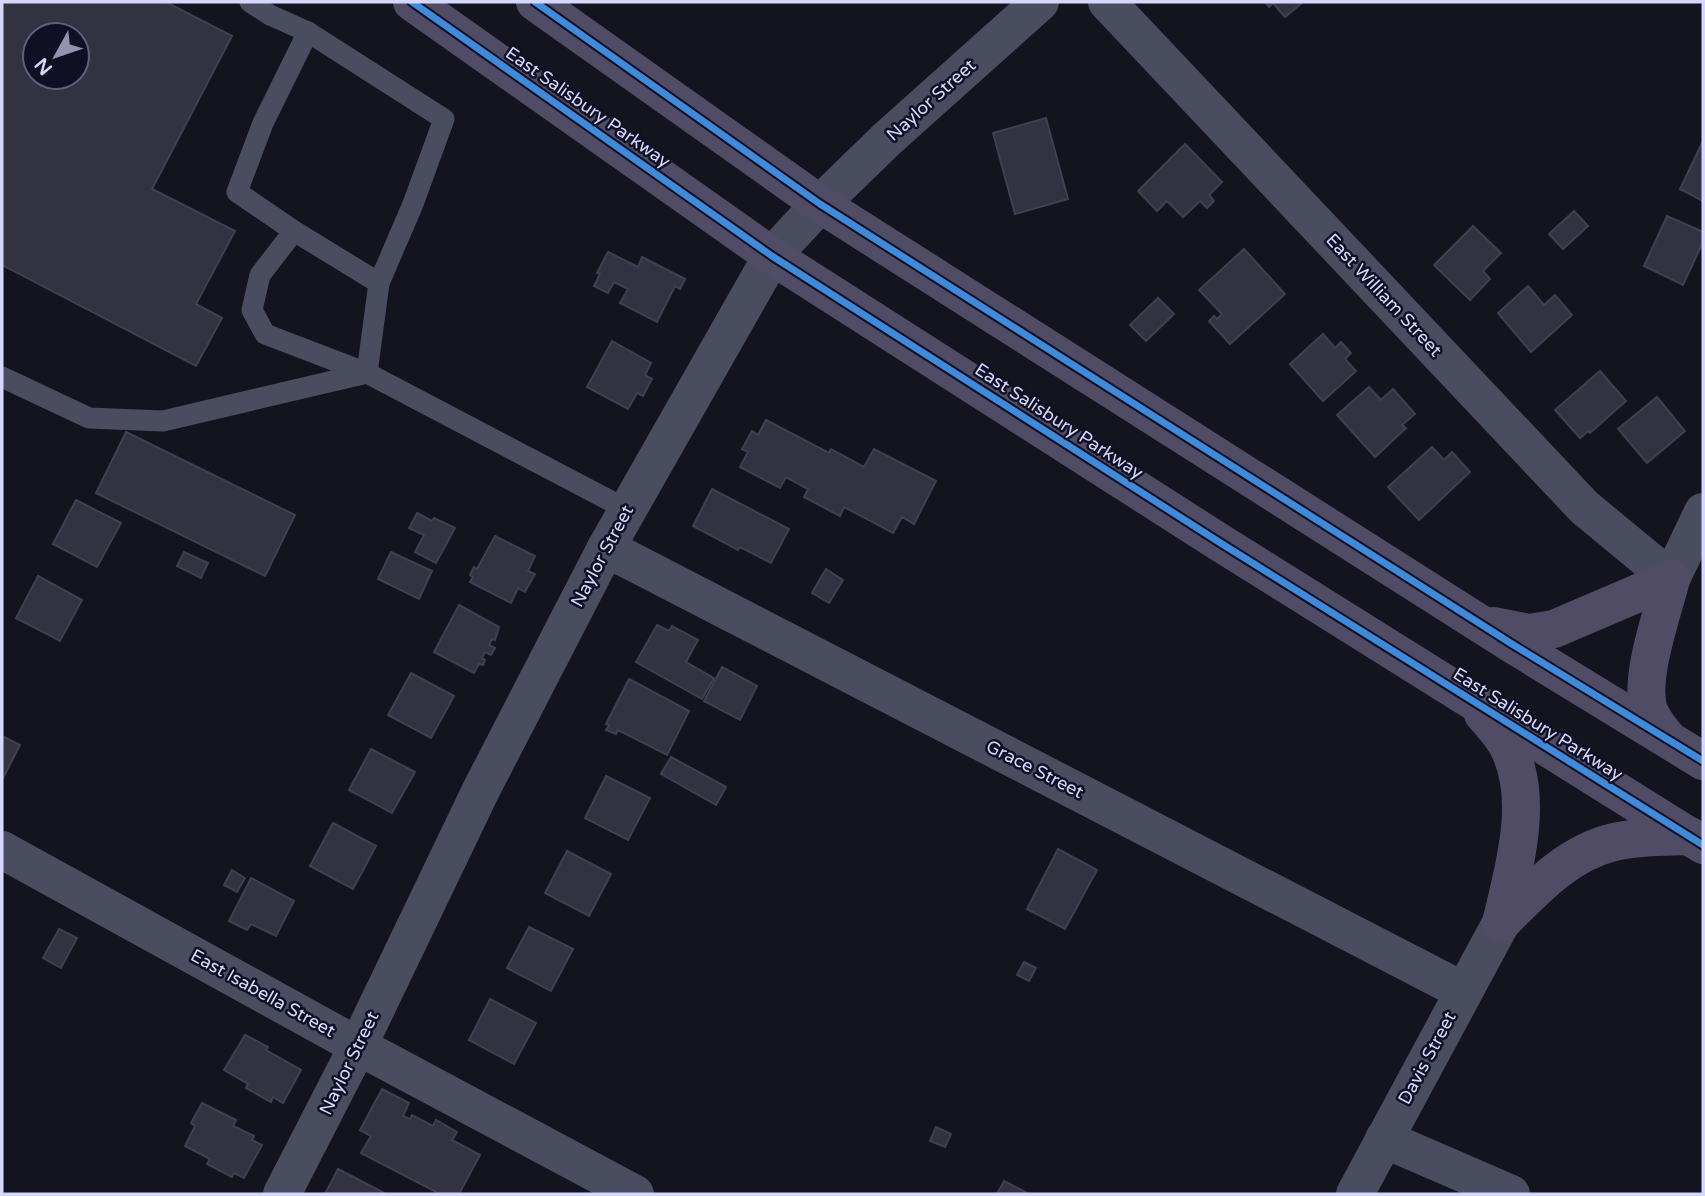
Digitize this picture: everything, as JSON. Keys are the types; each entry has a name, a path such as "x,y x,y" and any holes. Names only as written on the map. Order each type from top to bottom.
{"main road":[{"name":"East Salisbury Parkway","path":"412,2 772,256 1697,841"},
{"path":"535,2 820,204 1703,761"},
{"path":"1479,622 1510,631 1540,632 1575,622 1671,579"},
{"path":"1668,739 1653,720 1648,708 1646,684 1671,579"},
{"path":"1472,701 1507,744 1520,796 1514,866 1501,923"},
{"path":"1501,923 1560,868 1598,846 1639,838 1697,841"}],"street":[{"name":"Naylor Street","path":"282,1194 358,1046 481,790 626,509 772,256 820,204 887,139 1040,2"},
{"name":"East William Street","path":"1107,2 1584,507 1671,579"},
{"path":"1671,579 1703,512"},
{"name":"Grace Street","path":"606,548 1464,991"},
{"name":"East Isabella Street","path":"2,850 632,1194"},
{"name":"Davis Street","path":"1355,1194 1501,923"},
{"path":"1384,1139 1511,1194"}],"lane":[{"path":"250,2 270,15 308,32 444,119 413,204 379,283 367,373"},
{"path":"308,32 262,124 237,192 293,231 379,283"},
{"path":"293,231 260,275 252,310 265,334 367,373 626,509"},
{"path":"2,377 89,418 163,421 367,373"}],"building":[{"path":"2,2 166,2 232,36 152,189 235,231 196,304 222,318 196,366 2,265"},
{"path":"1265,2 1303,2 1285,17 1273,3 1269,7"},
{"path":"1046,118 1068,199 1015,214 993,133"},
{"path":"1703,141 1703,201 1680,189"},
{"path":"1185,144 1222,182 1209,195 1214,201 1207,208 1200,201 1183,217 1167,201 1157,211 1138,191"},
{"path":"1574,211 1588,226 1563,249 1549,234"},
{"path":"1667,216 1703,232 1703,242 1683,285 1644,266"},
{"path":"1473,226 1501,253 1483,271 1490,279 1470,300 1434,265"},
{"path":"1244,249 1285,294 1230,344 1209,321 1222,314 1199,290"},
{"path":"608,252 638,267 642,257 685,279 680,289 675,286 657,322 620,303 628,289 614,282 608,293 594,286 600,274 597,273"},
{"path":"1528,286 1544,305 1555,295 1572,315 1531,352 1498,313"},
{"path":"1158,298 1174,314 1146,341 1130,325"},
{"path":"1323,334 1335,348 1341,342 1351,353 1345,359 1356,371 1323,401 1290,364"},
{"path":"612,341 651,363 645,375 652,379 643,396 637,393 628,409 587,387"},
{"path":"1600,371 1626,401 1590,433 1588,431 1580,438 1555,410"},
{"path":"1369,387 1381,400 1393,389 1415,414 1402,425 1406,428 1375,457 1337,415"},
{"path":"1657,397 1685,431 1647,463 1618,429"},
{"path":"766,420 829,453 831,449 864,467 874,449 936,481 914,524 902,517 893,533 844,507 840,516 804,497 808,489 786,477 780,488 740,467 748,452 742,449 752,431 758,435"},
{"path":"126,432 295,515 265,576 96,493"},
{"path":"1432,447 1444,460 1452,452 1470,472 1419,520 1388,487"},
{"path":"712,489 789,529 771,563 740,547 738,550 693,526"},
{"path":"76,500 121,523 97,567 53,544"},
{"path":"417,513 455,528 436,563 415,552 424,535 409,528"},
{"path":"495,536 535,556 528,571 535,574 525,592 518,588 511,603 470,582 474,567 477,569"},
{"path":"184,552 208,563 201,578 177,566"},
{"path":"391,552 432,571 419,599 378,579"},
{"path":"826,569 843,580 829,603 812,593"},
{"path":"38,576 82,600 60,641 16,618"},
{"path":"459,605 499,627 495,640 492,639 489,645 495,648 491,655 485,652 483,665 479,664 474,673 434,652"},
{"path":"657,625 669,631 672,626 698,640 686,662 714,678 702,699 636,662"},
{"path":"722,667 757,686 740,720 704,701"},
{"path":"411,673 454,696 431,738 388,715"},
{"path":"629,679 689,711 667,755 618,730 616,734 606,730 609,725 606,724"},
{"path":"2,736 20,745 2,780"},
{"path":"371,749 415,772 392,813 349,790"},
{"path":"671,757 726,787 716,805 661,774"},
{"path":"606,776 650,798 628,840 585,818"},
{"path":"333,823 376,846 353,889 310,866"},
{"path":"1058,849 1097,870 1065,929 1027,909"},
{"path":"567,851 611,874 589,916 545,893"},
{"path":"232,870 245,878 237,892 224,885"},
{"path":"251,878 294,901 276,936 251,924 247,930 229,921"},
{"path":"529,927 573,949 551,991 507,968"},
{"path":"59,929 77,938 61,968 43,958"},
{"path":"1024,962 1036,968 1029,981 1017,975"},
{"path":"490,999 536,1023 514,1064 469,1040"},
{"path":"245,1035 301,1070 283,1103 273,1097 271,1102 246,1088 248,1084 224,1070"},
{"path":"382,1089 409,1103 403,1116 410,1119 412,1115 433,1126 436,1120 457,1132 452,1140 480,1155 459,1194 440,1194 361,1153 371,1136 360,1130"},
{"path":"202,1103 236,1120 233,1126 254,1136 252,1140 262,1145 244,1178 234,1173 232,1177 207,1164 210,1159 185,1146 195,1126 191,1123"},
{"path":"936,1127 951,1134 945,1147 930,1141"},
{"path":"338,1169 386,1194 325,1194"},
{"path":"1004,1181 1029,1194 997,1194"}],"cycle path":[{"path":"412,2 772,256 1219,542 1703,845"},
{"path":"535,2 820,204 1512,644 1703,761"}]}
